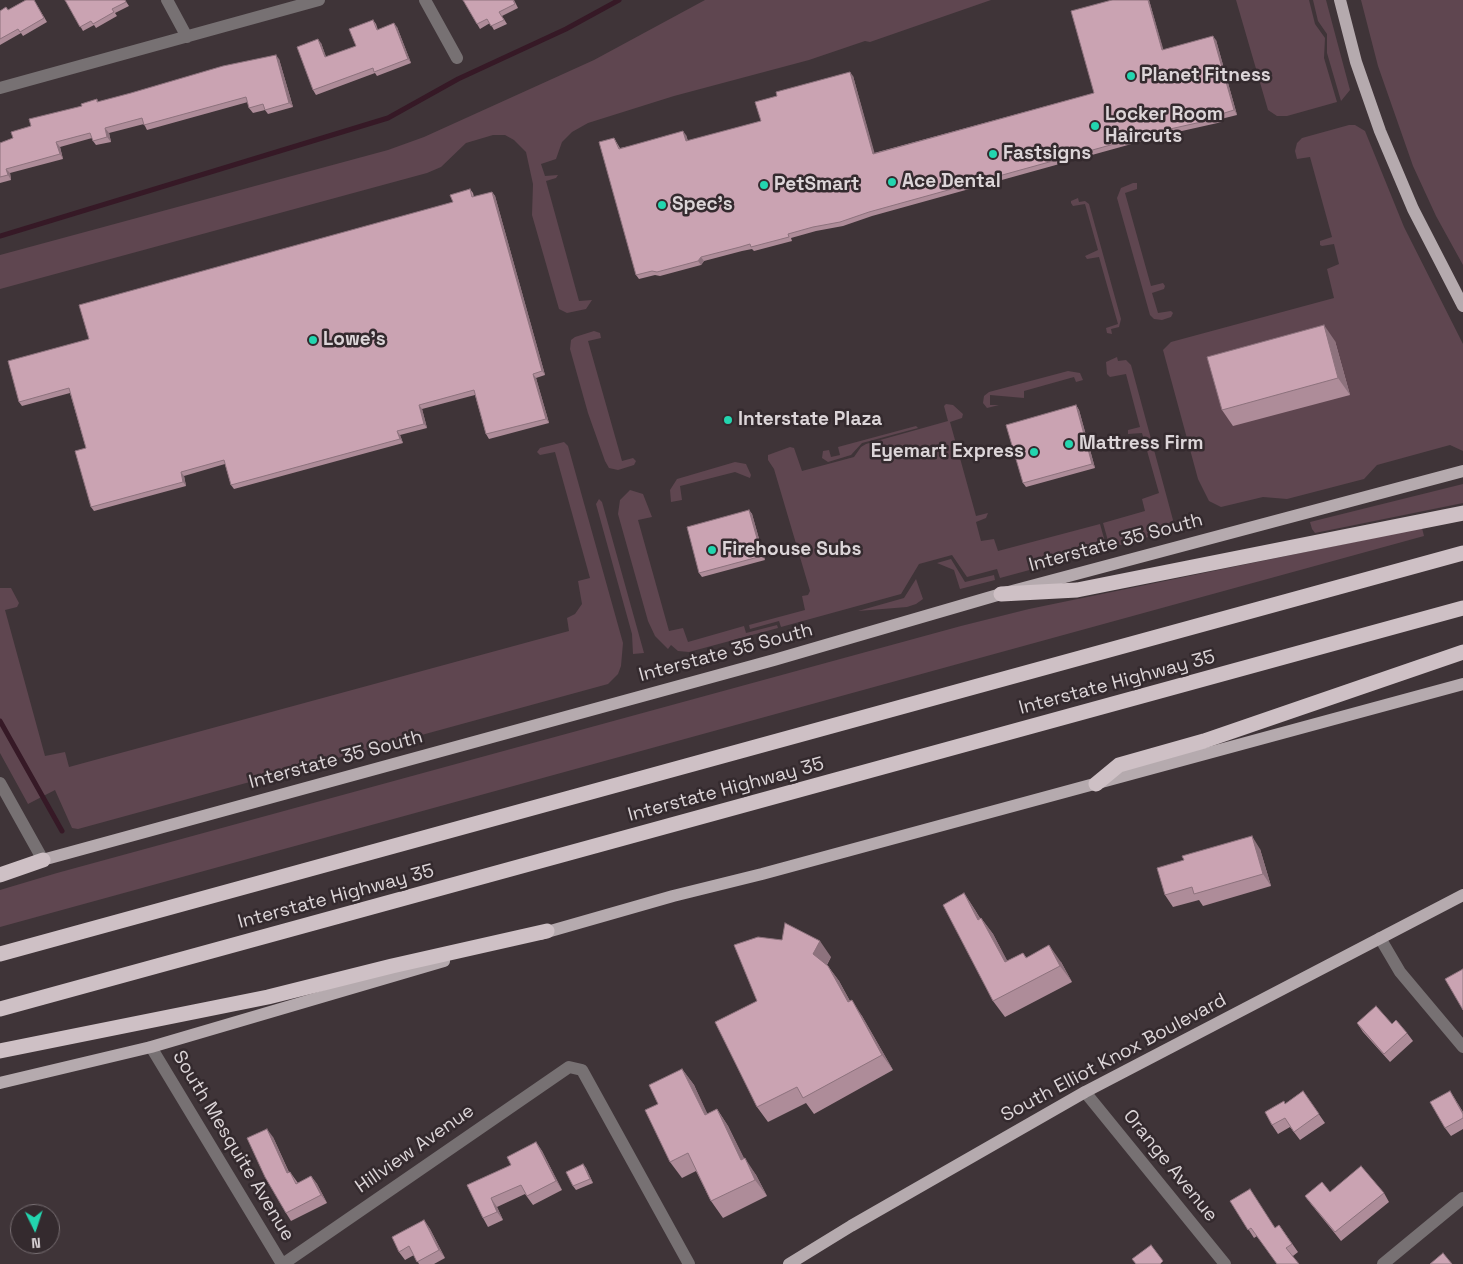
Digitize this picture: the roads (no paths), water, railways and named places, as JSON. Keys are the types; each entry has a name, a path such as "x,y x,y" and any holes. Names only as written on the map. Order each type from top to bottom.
{"highway":[{"path":"1001,594 1077,590 1463,514"},
{"name":"Interstate Highway 35","path":"0,954 1463,553"},
{"name":"Interstate Highway 35","path":"0,1009 1463,608"},
{"path":"1096,784 1119,765 1204,741 1463,652"},
{"path":"0,874 43,860"},
{"path":"0,1051 268,997 392,966 547,931"}],"main road":[{"path":"1340,0 1356,62 1380,131 1413,209 1463,306"},
{"name":"Interstate 35 South","path":"43,860 774,660 1001,594 1463,471"},
{"path":"0,1083 151,1046 673,896 762,874 1463,684"},
{"name":"South Elliot Knox Boulevard","path":"789,1264 851,1226 1085,1092 1463,895"}],"street":[{"path":"166,0 187,37"},
{"path":"0,88 319,0"},
{"path":"425,0 457,58"},
{"path":"0,782 43,860"},
{"path":"1380,938 1400,972 1463,1046"},
{"name":"South Mesquite Avenue","path":"151,1046 282,1264"},
{"name":"Hillview Avenue","path":"282,1264 569,1067 582,1070 689,1264"},
{"name":"Orange Avenue","path":"1085,1092 1225,1264"},
{"path":"1383,1264 1463,1198"}],"waterway":[{"path":"0,236 388,118 458,79 566,29 619,0"},
{"path":"0,721 62,831"}],"place":[{"name":"Planet Fitness","path":"1131,76"},
{"name":"Locker Room Haircuts","path":"1095,126"},
{"name":"Fastsigns","path":"993,154"},
{"name":"Ace Dental","path":"892,182"},
{"name":"PetSmart","path":"764,185"},
{"name":"Spec's","path":"662,205"},
{"name":"Lowe's","path":"313,340"},
{"name":"Interstate Plaza","path":"728,420"},
{"name":"Mattress Firm","path":"1069,444"},
{"name":"Eyemart Express","path":"1034,452"},
{"name":"Firehouse Subs","path":"712,550"}]}
